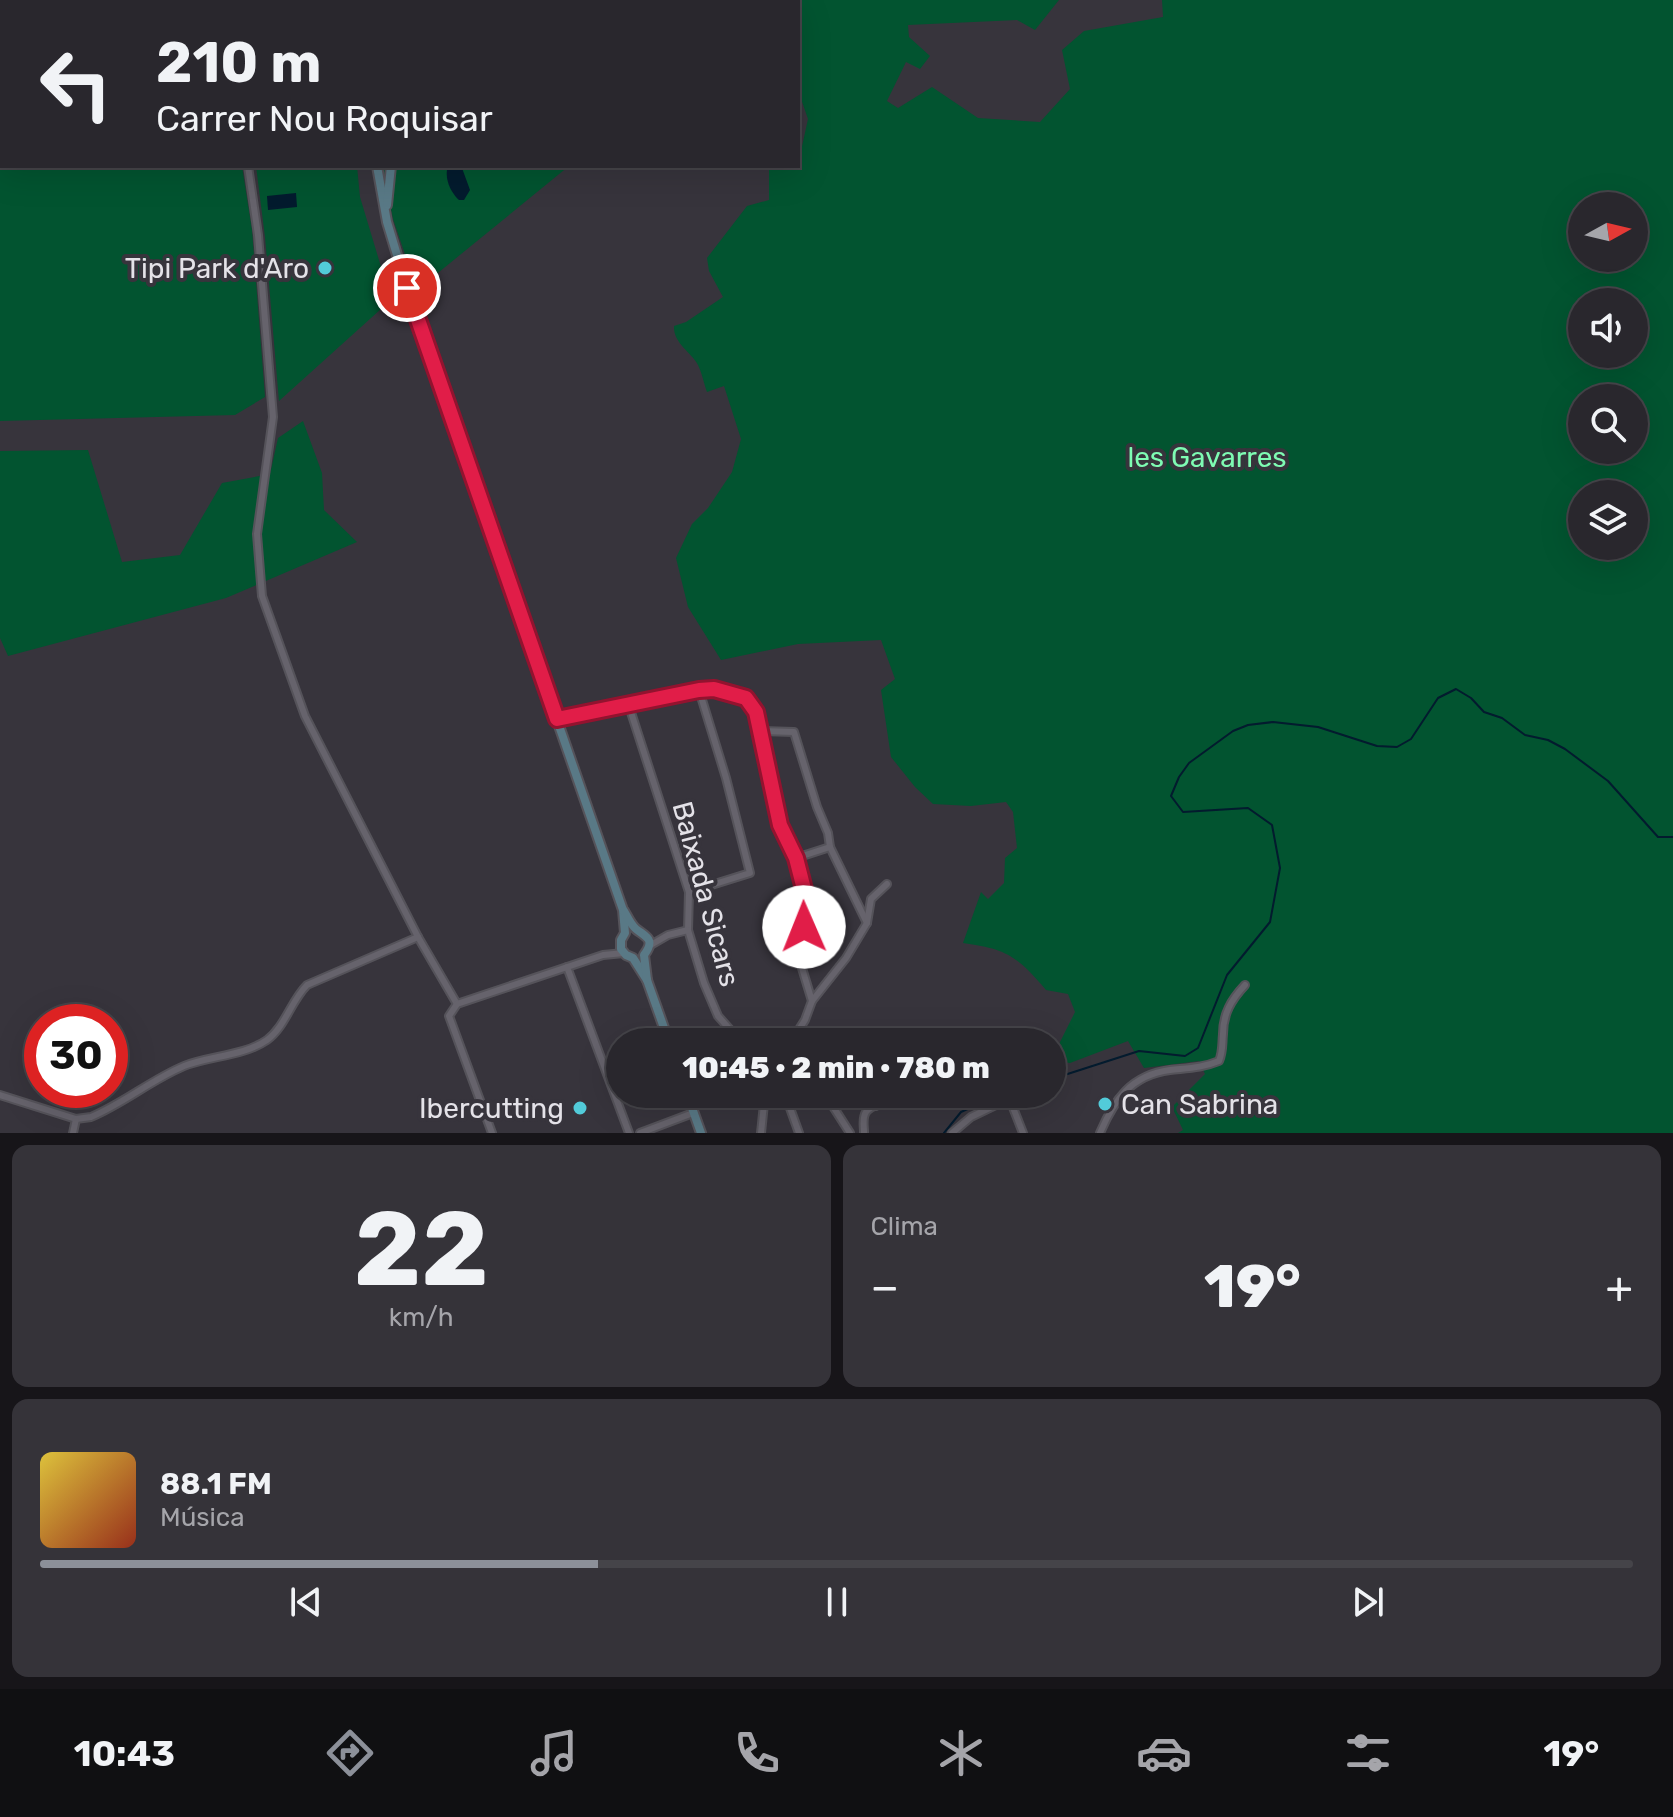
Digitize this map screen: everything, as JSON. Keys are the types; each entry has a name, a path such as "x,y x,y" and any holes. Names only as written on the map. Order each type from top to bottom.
{"street":[{"path":"248,168 258,235 273,417 257,534 262,596 305,716 418,937 457,1004"},
{"path":"377,168 387,222 411,300 623,910 625,933 622,949"},
{"path":"387,222 391,168"},
{"path":"557,719 699,690 714,689 746,698 756,712 780,825 796,858 807,907 802,968 812,1001"},
{"path":"689,892 750,873 699,690"},
{"name":"Baixada Sicars","path":"628,703 689,892 688,930 710,1000 729,1028"},
{"path":"761,731 794,732 830,847 867,923"},
{"path":"796,858 830,847"},
{"path":"800,1028 812,1001 846,958 867,923 871,899 887,884"},
{"path":"623,910 636,929 646,935 668,935 688,930"},
{"path":"625,933 636,929"},
{"path":"646,935 649,946"},
{"path":"664,1028 647,980 644,955 649,946 668,935"},
{"path":"0,1095 76,1119 91,1117 187,1065 252,1047 268,1039 307,985 418,937"},
{"path":"492,1133 449,1016 457,1004 622,949"},
{"path":"622,949 633,958 647,980"},
{"path":"633,958 644,955"},
{"path":"567,967 629,1133"},
{"path":"1100,1133 1109,1109 1131,1085 1152,1074 1193,1070 1219,1061 1226,1013 1245,985"},
{"path":"691,1108 701,1133"},
{"path":"761,1133 764,1108"},
{"path":"790,1108 799,1133"},
{"path":"834,1108 850,1133"},
{"path":"866,1133 863,1117 872,1108"},
{"path":"952,1133 985,1108"},
{"path":"1013,1108 1023,1133"},
{"path":"640,1133 693,1113"},
{"path":"73,1133 76,1119"}],"green space":[{"name":"les Gavarres","path":"800,0 1059,0 1035,30 1017,20 908,25 909,37 930,56 920,69 906,62 887,101 898,108 932,87 978,118 1040,122 1070,89 1062,50 1084,31 1163,17 1162,0 1673,0 1673,1133 1178,1133 1183,1130 1172,1107 1205,1074 1199,1061 1144,1068 1128,1041 1066,1062 1066,1030 1075,1012 1068,994 1046,990 1010,956 963,943 981,892 988,899 1004,883 1005,858 1017,848 1013,812 1006,802 971,806 933,804 891,757 881,690 895,679 881,640 798,644 721,660 688,607 676,558 692,524 708,508 732,472 741,439 724,386 707,392 698,365 679,342 674,326 686,322 723,297 709,271 707,258 747,206 769,200 769,168 800,168 808,119 800,96"},
{"path":"0,168 242,168 252,230 265,397 235,415 0,421"},
{"name":"Tipi Park d'Aro","path":"256,168 357,168 360,197 391,300 279,401"},
{"path":"382,168 567,168 417,290 393,219"},
{"path":"303,421 322,473 324,510 357,542 226,598 8,656 0,638 0,451 88,450 122,562 180,555 222,483 270,474 278,438"}],"water":[{"path":"448,168 462,168 470,190 464,200 456,197 447,175"},
{"path":"296,193 297,207 268,210 267,196"}],"waterway":[{"path":"1066,1074 1139,1051 1185,1056 1198,1048 1227,975 1270,922 1280,868 1272,825 1248,808 1183,812 1171,796 1189,763 1233,731 1248,725 1273,722 1318,727 1377,746 1397,747 1411,739 1438,698 1456,689 1471,698 1484,712 1502,718 1525,735 1548,740 1565,749 1608,781 1658,837 1673,837"},
{"path":"944,1133 961,1112 970,1108"}],"place":[{"name":"Tipi Park d'Aro","path":"325,268"},
{"name":"Can Sabrina","path":"1105,1104"},
{"name":"Ibercutting","path":"580,1108"}],"route":[{"path":"407,288 557,719 699,690 714,689 746,698 756,712 780,825 796,858 806,897 804,927"}]}
